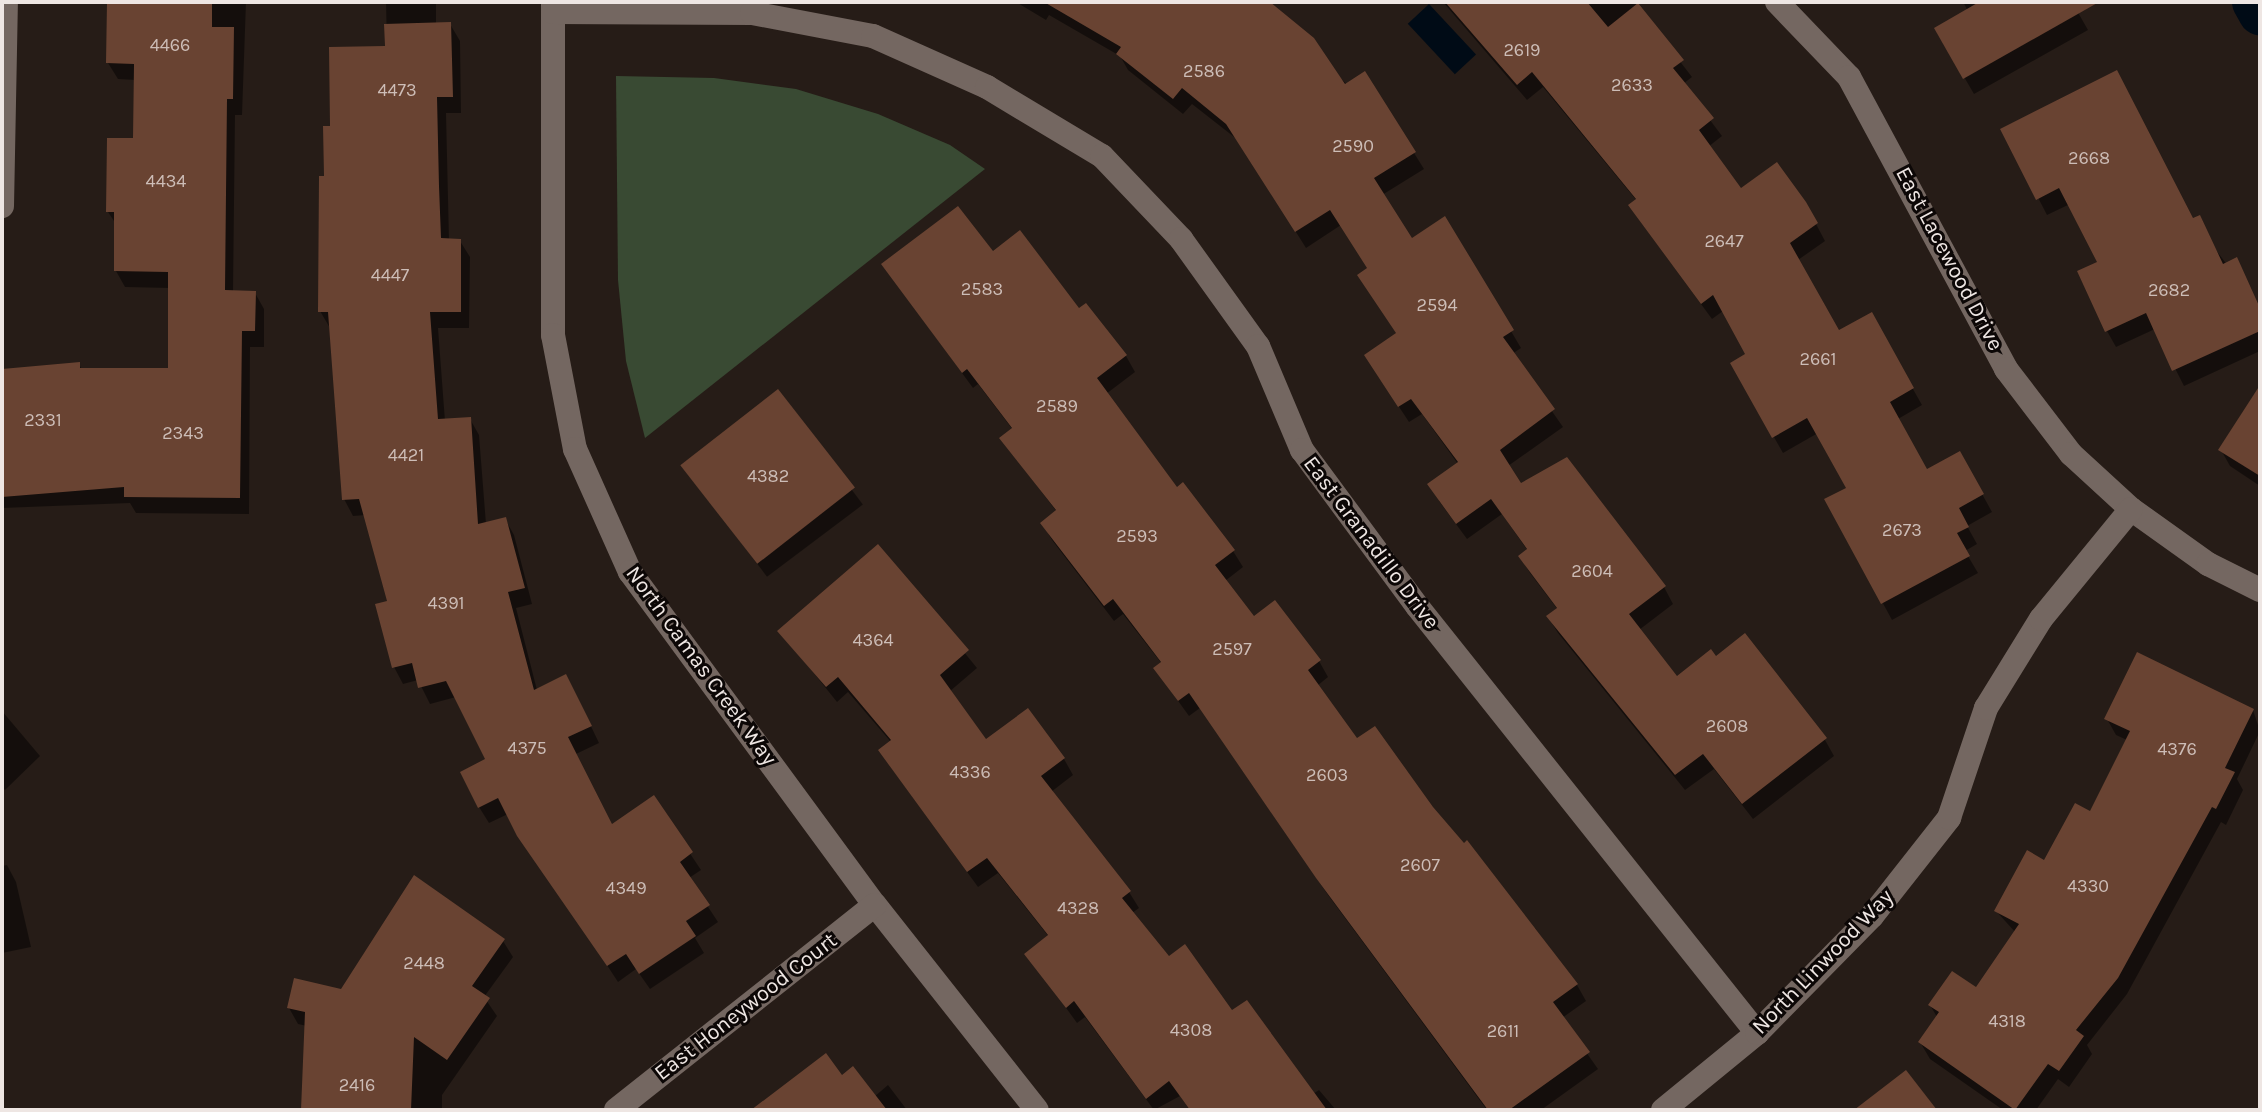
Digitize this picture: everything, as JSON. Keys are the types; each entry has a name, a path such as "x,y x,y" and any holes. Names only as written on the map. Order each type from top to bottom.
{"street":[{"path":"2,206 6,2"},
{"name":"East Lacewood Drive","path":"1777,2 1849,77 2006,369 2071,454 2131,509 2208,564 2260,590"},
{"name":"North Camas Creek Way","path":"553,7 553,335 575,449 630,572 875,905 1037,1110"},
{"name":"East Granadillo Drive","path":"553,7 752,13 873,36 987,87 1102,156 1181,239 1258,346 1302,450 1408,594 1757,1033"},
{"name":"North Linwood Way","path":"1663,1110 1757,1033 1872,916 1949,818 1986,708 2041,619 2131,509"},
{"name":"East Honeywood Court","path":"616,1110 875,905"}],"green space":[{"path":"616,76 714,78 796,89 878,114 950,145 985,169 645,438 626,361 618,280"}],"shaded area":[{"path":"1429,4 1476,54 1455,74 1408,24"}],"building":[{"path":"107,2 212,2 212,27 234,27 233,99 227,99 225,290 256,291 255,331 242,331 240,498 124,497 124,487 2,497 2,369 80,362 80,368 168,368 168,272 114,271 114,212 106,212 107,138 133,138 134,64 106,63"},
{"path":"1044,2 1270,2 1314,38 1345,84 1365,71 1416,152 1374,178 1412,238 1445,216 1514,330 1503,337 1555,409 1500,450 1521,483 1567,457 1666,586 1629,614 1677,676 1711,649 1716,656 1745,633 1827,738 1742,804 1703,754 1675,775 1546,616 1557,608 1518,556 1527,549 1491,499 1456,524 1427,484 1458,462 1411,399 1398,407 1364,355 1396,333 1357,275 1367,268 1330,210 1295,232 1226,124 1182,88 1173,99 1116,54 1121,47"},
{"path":"1445,2 1587,2 1608,27 1638,3 1684,60 1673,68 1714,118 1699,130 1741,188 1777,162 1806,202 1818,223 1790,243 1839,330 1872,312 1914,388 1890,402 1927,469 1960,451 1984,494 1959,508 1969,527 1957,533 1970,556 1881,604 1824,499 1846,488 1807,418 1772,438 1730,363 1745,354 1713,295 1701,304 1628,205 1636,199 1532,72 1517,85"},
{"path":"1979,2 2099,2 1963,79 1934,28"},
{"path":"451,22 453,97 437,97 439,186 441,238 461,239 461,312 430,312 438,419 471,417 478,524 506,517 525,588 508,592 534,690 566,674 592,726 568,737 612,824 654,795 693,852 680,862 710,905 686,921 696,936 639,974 626,954 607,966 517,836 498,798 478,808 460,772 485,759 446,681 418,688 412,663 392,668 375,604 387,601 359,499 342,500 328,312 318,312 319,176 324,176 323,126 330,126 329,47 385,46 384,24"},
{"path":"2117,70 2193,218 2200,215 2223,264 2237,257 2260,308 2260,331 2172,371 2146,313 2105,332 2077,271 2097,262 2059,188 2036,200 2000,129"},
{"path":"958,206 993,251 1020,230 1079,308 1086,303 1127,355 1097,378 1177,487 1183,482 1235,550 1215,565 1254,616 1275,600 1321,660 1308,670 1357,738 1375,726 1433,807 1464,843 1467,840 1578,984 1553,1002 1590,1052 1509,1110 1488,1110 1316,878 1189,693 1178,701 1153,668 1161,662 1113,599 1104,606 1040,523 1056,510 999,438 1012,428 967,369 962,373 881,264"},
{"path":"2260,385 2260,476 2218,450"},
{"path":"778,389 855,488 757,564 680,465"},
{"path":"878,544 969,650 940,675 986,739 1028,708 1065,758 1041,776 1131,891 1122,898 1169,956 1185,944 1232,1010 1247,1000 1327,1110 1190,1110 1169,1081 1146,1099 1074,1001 1066,1008 1024,954 1048,935 987,858 967,872 878,750 891,740 838,677 826,687 777,631"},
{"path":"2137,652 2254,709 2225,768 2235,772 2216,809 2212,807 2118,978 2076,1030 2084,1036 2059,1071 2048,1064 2015,1110 1918,1042 1939,1012 1928,1005 1952,971 1976,987 2019,924 1994,911 2027,850 2044,860 2075,803 2090,811 2130,731 2104,719"},
{"path":"414,875 505,939 472,986 490,998 447,1060 414,1037 411,1110 301,1110 305,1012 287,1008 294,978 341,989"},
{"path":"826,1053 842,1075 853,1066 887,1110 751,1110"},
{"path":"1906,1070 1937,1110 1854,1110"}],"waterway":[{"path":"2254,2 2260,13"}]}
